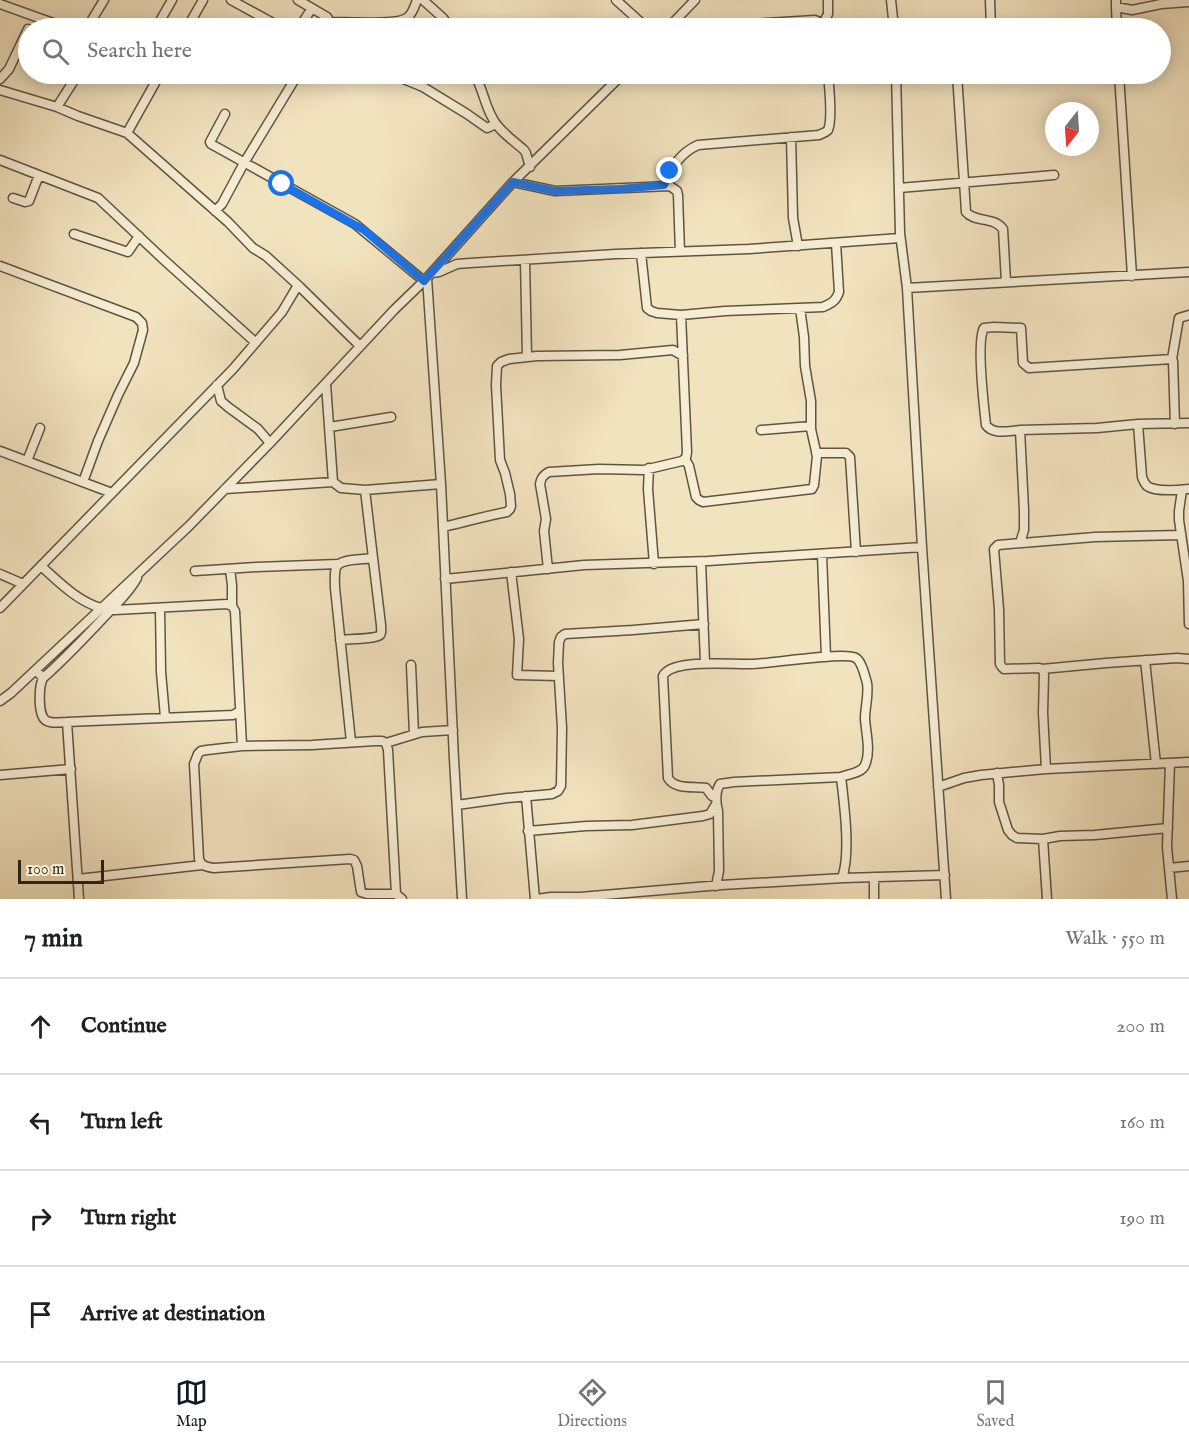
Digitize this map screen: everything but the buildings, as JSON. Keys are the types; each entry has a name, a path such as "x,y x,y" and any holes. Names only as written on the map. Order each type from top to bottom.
{"street":[{"path":"93,18 104,0"},
{"path":"162,18 172,0"},
{"path":"231,0 264,18"},
{"path":"298,0 327,18"},
{"path":"408,18 417,0"},
{"path":"423,0 443,18"},
{"path":"616,0 635,18"},
{"path":"678,18 695,0"},
{"path":"827,18 828,0"},
{"path":"891,0 893,18"},
{"path":"990,0 991,18"},
{"path":"192,18 200,1"},
{"path":"1116,4 1132,10 1161,4 1189,2"},
{"path":"0,4 37,18"},
{"path":"306,18 312,8"},
{"path":"0,79 9,69 18,51"},
{"path":"57,107 72,84"},
{"path":"127,134 154,84"},
{"path":"215,211 222,204 292,84"},
{"path":"416,84 487,128 496,124"},
{"path":"480,84 492,118 524,150 530,167"},
{"path":"0,701 189,526 427,277 513,182 613,84"},
{"path":"664,185 678,160 687,150 698,145 825,133 828,129 830,111 829,84"},
{"path":"896,84 900,238 907,288 946,899"},
{"path":"958,84 967,214 970,217 993,221 1001,225 1006,282"},
{"path":"1120,84 1132,276"},
{"path":"0,90 57,107 127,134 228,222 253,248 266,256 298,285 360,346"},
{"path":"225,114 211,144 355,224 427,277 441,484 462,899"},
{"path":"791,137 793,218 798,246"},
{"path":"0,160 98,198 255,342"},
{"path":"13,198 29,201 39,175"},
{"path":"898,188 1054,175"},
{"path":"513,182 555,191 670,186 678,195 680,252"},
{"path":"74,234 128,252 139,236"},
{"path":"427,277 457,264 749,249 900,238"},
{"path":"641,253 648,308 657,313 681,315 823,307 832,303 839,291 836,243"},
{"path":"525,260 527,357"},
{"path":"0,266 136,317 142,323 143,330 134,363 98,441 83,482"},
{"path":"907,288 1189,272"},
{"path":"0,608 233,369 282,312 298,285"},
{"path":"681,315 687,452 685,459 689,466 696,497 703,502 812,489 814,485 817,464 811,426 811,401 805,366 800,308"},
{"path":"1175,424 1172,359 1179,318 1189,315"},
{"path":"1172,359 1029,368 1023,363 1021,328 984,328 981,364 986,425 989,430 994,431 1189,423"},
{"path":"673,350 682,338"},
{"path":"443,527 510,510 509,485 500,460 496,385 497,366 501,362 527,357 620,355 673,350 683,356"},
{"path":"326,384 333,482"},
{"path":"216,386 221,401 258,429 270,443"},
{"path":"330,427 391,417"},
{"path":"1138,424 1142,477 1145,484 1155,490 1185,489 1179,511 1180,535 1188,581 1189,624"},
{"path":"761,430 811,426"},
{"path":"27,461 40,428"},
{"path":"1020,430 1024,510 1024,530 1020,543"},
{"path":"0,451 112,493"},
{"path":"816,453 846,453 850,457 856,552"},
{"path":"548,569 544,531 546,519 540,484 544,474 588,469 644,470 685,459"},
{"path":"649,468 648,489 654,564"},
{"path":"225,489 333,482 341,488 365,490 441,484"},
{"path":"340,640 374,637 381,633 365,490"},
{"path":"1180,535 1095,537 998,545 994,549 999,609 1000,664 1004,669 1042,669 1145,660 1189,659"},
{"path":"446,579 598,564 701,562 922,547"},
{"path":"822,555 826,657"},
{"path":"195,571 338,564 342,561 373,558"},
{"path":"701,562 705,663"},
{"path":"338,564 335,588 351,742"},
{"path":"41,566 78,597 101,608 111,610 227,604 232,606"},
{"path":"230,569 232,606 235,611 236,713 241,721 242,746"},
{"path":"140,572 130,590 77,647 43,678 40,687 40,708 43,718 48,722 67,722 236,713"},
{"path":"511,572 519,639 516,672 518,675 559,676"},
{"path":"0,574 23,584"},
{"path":"160,608 161,672 165,717"},
{"path":"457,805 552,794 558,791 561,786 562,728 559,642 565,634 704,624"},
{"path":"716,801 706,788 674,785 668,778 663,676 665,672 681,666 705,663 764,664 826,657 852,656 856,658 867,684 865,719 868,752 865,767 841,777 720,784 716,801 719,872 716,886"},
{"path":"1145,660 1156,764"},
{"path":"411,665 414,734"},
{"path":"1042,669 1044,673 1043,713 1046,769"},
{"path":"36,670 43,678"},
{"path":"67,722 79,899"},
{"path":"202,865 199,859 194,764 195,758 201,751 242,746 375,741 386,743 423,732 453,730"},
{"path":"78,879 202,865 214,868 350,859 354,860 357,866 360,896 367,894 399,896 386,743"},
{"path":"938,787 964,778 997,773 1189,762"},
{"path":"1170,763 1167,847 1172,899"},
{"path":"0,775 71,769"},
{"path":"997,773 999,802 1008,830 1017,838 1095,836 1168,828"},
{"path":"841,777 846,832 843,878"},
{"path":"526,796 536,899 669,895 716,886 843,878 945,875"},
{"path":"528,831 632,825 703,816 710,814 716,801"},
{"path":"1043,838 1047,899"},
{"path":"1168,868 1189,866"},
{"path":"874,877 874,899"}],"route":[{"path":"282,184 364,230 424,281 513,182 555,191 620,189 664,185 670,171"}]}
